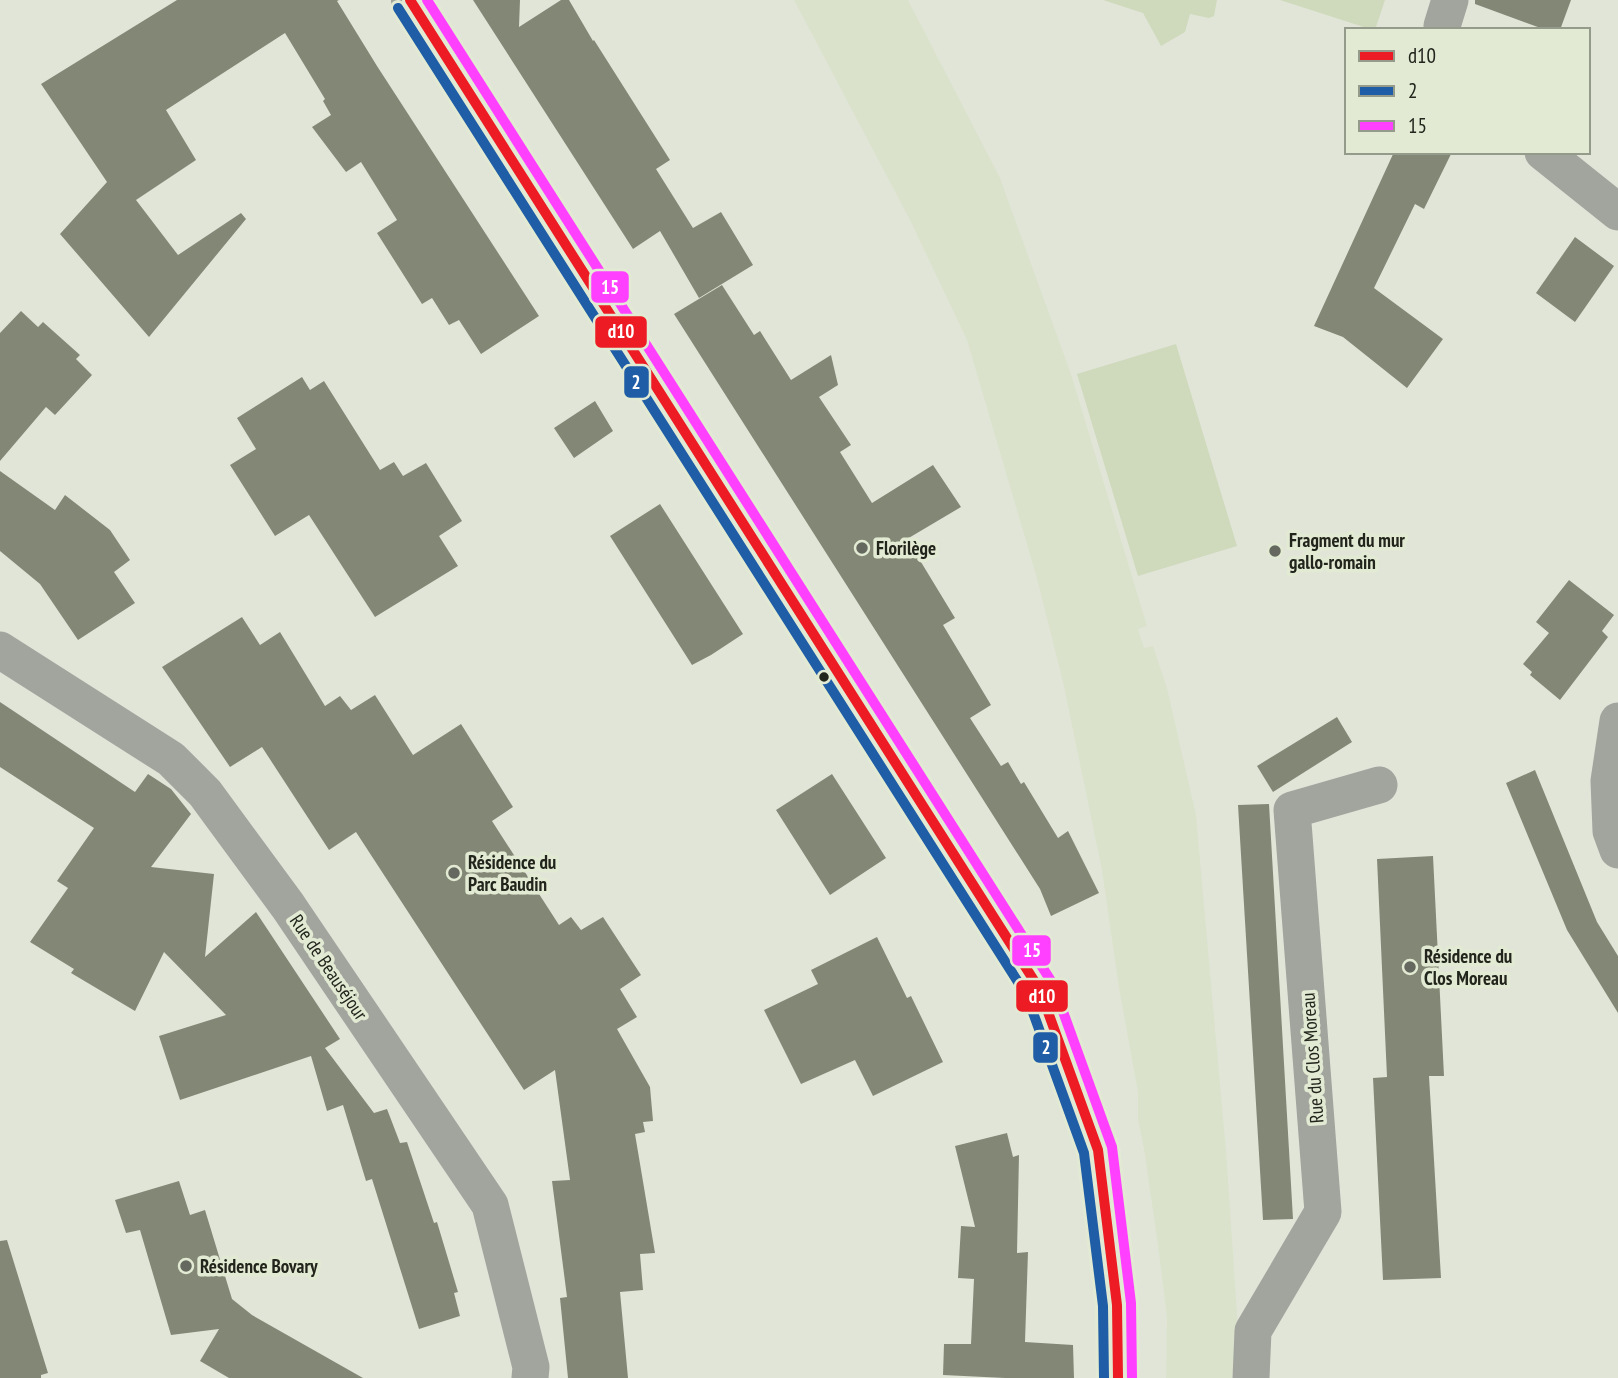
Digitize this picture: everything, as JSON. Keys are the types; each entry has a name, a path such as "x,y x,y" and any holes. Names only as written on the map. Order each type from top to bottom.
{"main road":[{"path":"410,0 1040,990 1098,1150 1117,1305 1118,1378"}],"street":[{"path":"1442,28 1450,0"},
{"path":"1546,154 1618,212"},
{"name":"Rue de Beauséjour","path":"0,650 171,759 205,793 288,906 490,1205 531,1367 530,1378"},
{"path":"1618,721 1609,781 1611,831 1618,850"},
{"name":"Rue du Clos Moreau","path":"1251,1378 1253,1331 1323,1212 1292,810 1379,785"}],"shaded area":[{"path":"794,0 908,0 1000,178 1071,374 1147,626 1138,629 1144,648 1153,646 1167,688 1196,815 1226,1151 1238,1327 1232,1378 1166,1378 1167,1317 1138,1119 1138,1092 1119,988 1102,870 1063,682 1036,575 967,340 910,220"},
{"path":"1103,0 1217,0 1214,16 1209,18 1190,14 1185,32 1161,46 1143,13"},
{"path":"1280,0 1385,0 1376,28 1367,28"},
{"path":"1176,344 1237,546 1138,576 1077,374"}],"building":[{"path":"177,0 339,0 337,1 377,66 539,316 481,354 459,320 449,325 432,298 422,304 377,233 397,220 361,162 346,172 312,127 331,115 323,101 325,99 285,33 166,110 196,160 136,200 178,255 241,213 246,219 149,337 60,234 107,182 41,84"},
{"path":"473,0 520,0 519,27 561,0 569,0 670,160 656,169 693,228 721,212 753,265 699,298 660,231 633,249"},
{"path":"1475,0 1571,0 1561,28 1541,28 1475,4"},
{"path":"1393,154 1451,154 1424,209 1415,204 1374,288 1443,339 1407,388 1343,337 1314,326"},
{"path":"1575,237 1614,266 1575,322 1536,293"},
{"path":"722,285 754,335 760,331 791,380 831,355 838,385 819,397 851,445 840,452 872,503 933,465 961,507 907,539 955,618 943,625 991,705 970,718 1001,766 1008,762 1021,784 1024,782 1058,838 1068,831 1099,893 1051,916 1040,889 674,314"},
{"path":"21,311 38,327 43,322 80,355 76,359 92,375 55,415 46,407 0,461 0,333"},
{"path":"302,377 310,390 324,381 380,470 394,462 403,476 426,463 462,521 439,536 458,566 375,617 309,515 275,536 230,465 256,449 237,418"},
{"path":"595,401 613,431 574,458 554,428"},
{"path":"0,471 55,510 65,495 110,530 130,560 114,572 135,603 78,640 40,584 0,551"},
{"path":"660,504 743,634 692,665 610,536"},
{"path":"1569,580 1614,615 1602,631 1608,637 1560,700 1530,675 1532,672 1523,664 1549,633 1536,622"},
{"name":"Résidence du Parc Baudin","path":"242,617 260,645 280,632 325,706 340,696 351,710 375,695 413,755 461,724 513,807 492,821 559,925 571,917 581,930 603,917 641,975 620,989 637,1017 617,1029 650,1087 653,1121 643,1122 645,1132 635,1134 655,1253 640,1254 643,1290 620,1292 628,1378 568,1378 560,1298 567,1297 552,1181 570,1180 555,1070 524,1090 356,832 329,850 262,747 230,767 162,667"},
{"path":"0,702 135,792 148,774 171,789 191,814 151,867 214,874 205,957 256,912 340,1039 325,1048 374,1113 387,1109 400,1143 407,1142 434,1223 437,1222 458,1292 454,1293 460,1316 419,1329 372,1179 366,1181 343,1105 327,1111 311,1056 180,1100 159,1036 226,1015 164,952 135,1011 71,973 74,969 30,942 68,888 57,881 94,828 0,767"},
{"path":"1337,717 1352,742 1273,792 1257,766"},
{"path":"1535,770 1597,922 1618,956 1618,1013 1567,930 1506,783"},
{"path":"832,774 886,858 830,895 776,810"},
{"path":"1269,804 1293,1219 1263,1220 1238,805"},
{"name":"Résidence du Clos Moreau","path":"1433,856 1444,1076 1429,1076 1441,1278 1383,1280 1373,1078 1387,1077 1377,859"},
{"path":"877,937 907,998 911,996 943,1062 873,1096 855,1060 801,1084 764,1010 818,984 811,970"},
{"path":"1007,1133 1013,1157 1019,1155 1017,1253 1028,1252 1025,1342 1073,1345 1074,1378 943,1375 944,1344 971,1344 974,1279 958,1278 961,1226 975,1227 955,1146"},
{"name":"Résidence Bovary","path":"179,1181 190,1215 205,1210 232,1299 252,1315 363,1378 229,1378 200,1361 219,1329 171,1335 140,1230 126,1233 115,1200"},
{"path":"7,1240 48,1373 41,1375 41,1378 0,1378 0,1241"}],"transit line":[{"name":"d10","path":"410,0 1040,990 1098,1150 1117,1305 1118,1378"},
{"name":"15","path":"427,0 1053,984 1112,1147 1131,1303 1132,1378"},
{"name":"2","path":"398,8 1027,996 1084,1153 1103,1306 1104,1378"}],"place":[{"name":"Florilège","path":"862,548"},
{"name":"Fragment du mur gallo-romain","path":"1275,551"},
{"name":"Résidence du Parc Baudin","path":"454,873"},
{"name":"Résidence du Clos Moreau","path":"1410,967"},
{"name":"Résidence Bovary","path":"186,1266"}]}
